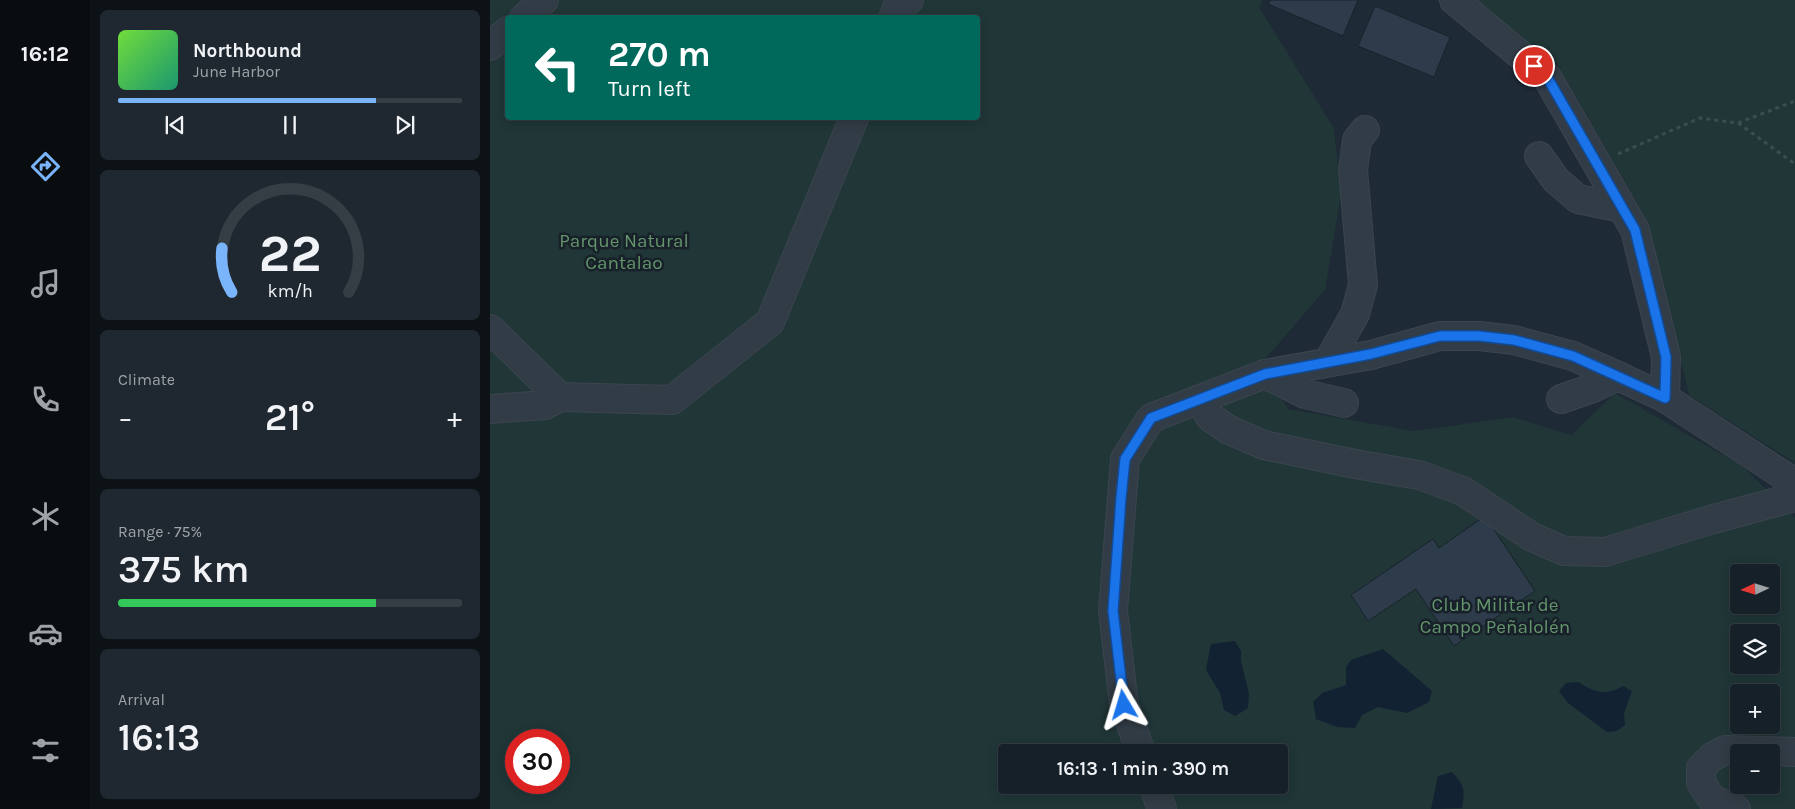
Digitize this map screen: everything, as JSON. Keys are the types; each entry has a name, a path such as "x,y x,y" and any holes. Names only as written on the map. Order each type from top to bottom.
{"street":[{"path":"527,15 544,0"},
{"path":"894,15 897,8 909,0"},
{"path":"1454,0 1547,77 1635,230 1666,357 1665,398"},
{"path":"490,46 505,34"},
{"path":"490,409 545,405 560,397 672,400 770,322 853,120"},
{"path":"1328,362 1355,314 1363,285 1353,170 1357,140 1365,130"},
{"path":"1539,156 1556,180 1578,199 1622,208"},
{"path":"490,329 560,397"},
{"path":"1139,744 1124,705 1113,611 1125,459 1151,418 1265,374 1371,354 1440,336 1479,336 1514,340 1573,356 1665,398 1795,484"},
{"path":"1265,374 1305,394 1344,403"},
{"path":"1560,399 1592,388 1618,376"},
{"path":"1200,400 1210,417 1229,430 1264,445 1419,475 1463,492 1532,537 1564,551 1605,552 1710,520 1795,498"},
{"path":"1736,809 1712,799 1701,783 1701,768 1712,757 1726,750 1795,752"},
{"path":"1156,794 1162,809"}],"path":[{"path":"1738,123 1795,101"},
{"path":"1597,164 1700,118 1738,123 1795,164"}],"green space":[{"path":"490,0 1262,0 1260,9 1334,128 1341,195 1325,290 1260,365 1288,409 1414,431 1513,417 1571,435 1615,393 1742,466 1795,517 1795,809 490,809"},
{"path":"1435,0 1795,0 1795,463 1689,395 1647,220 1552,55"}],"water":[{"path":"1235,641 1241,651 1241,661 1249,694 1248,708 1235,716 1224,710 1220,693 1206,670 1211,644"},
{"path":"1383,649 1432,691 1429,702 1407,713 1378,707 1362,715 1355,728 1337,727 1316,719 1313,702 1322,693 1346,685 1346,667 1351,660"},
{"path":"1578,682 1600,692 1610,691 1623,686 1632,691 1624,713 1625,725 1617,731 1607,732 1568,703 1559,691 1566,683"},
{"path":"1452,772 1463,788 1462,808 1431,809 1438,776"}],"building":[{"path":"1270,0 1358,0 1343,36 1268,4"},
{"path":"1375,6 1450,37 1434,77 1358,46"},
{"path":"1485,516 1535,591 1454,646 1416,589 1368,621 1351,595 1433,539 1439,548"}],"route":[{"path":"1124,705 1113,611 1121,498 1125,459 1151,418 1265,374 1371,354 1440,336 1479,336 1514,340 1573,356 1665,398 1666,357 1635,230 1547,77 1534,66"}],"park label":[{"name":"Parque Natural Cantalao","path":"624,251"},
{"name":"Club Militar de Campo Peñalolén","path":"1495,615"}]}
